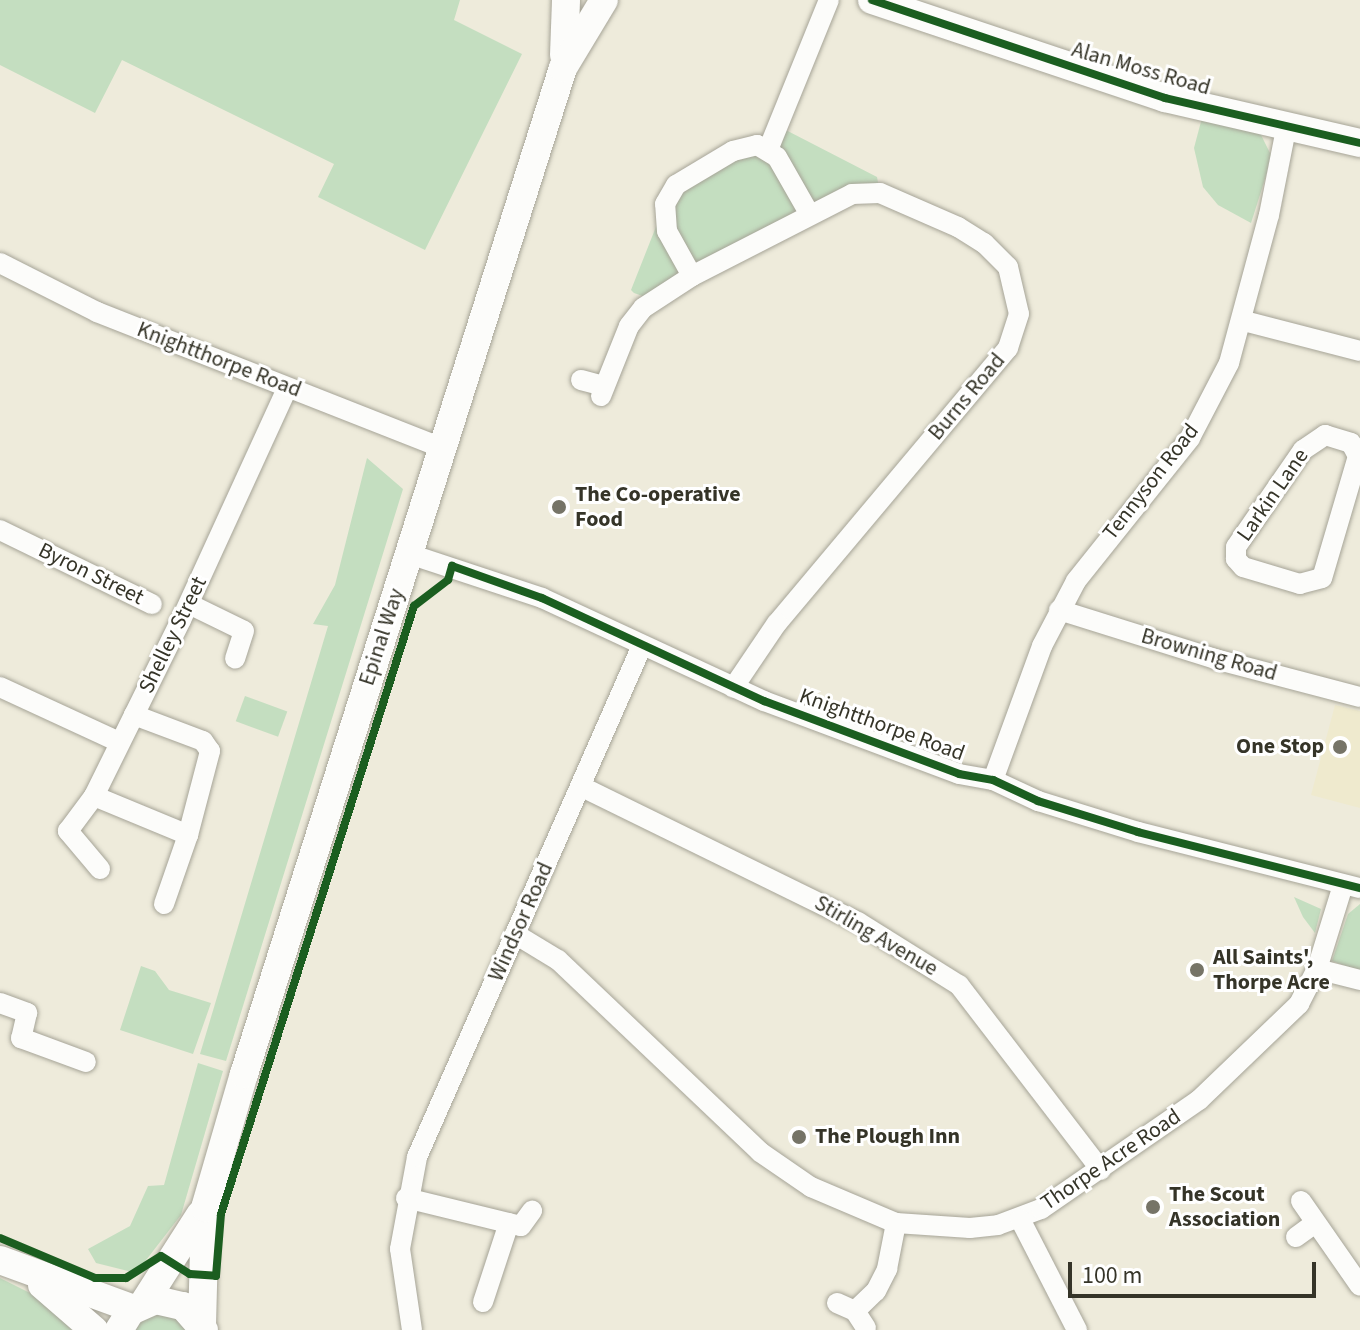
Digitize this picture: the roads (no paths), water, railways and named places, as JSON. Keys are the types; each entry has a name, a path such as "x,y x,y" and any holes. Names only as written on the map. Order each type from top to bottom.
{"street":[{"name":"Epinal Way","path":"563,68 566,0"},
{"name":"Epinal Way","path":"203,1328 205,1208 563,68 604,0"},
{"path":"768,150 829,0"},
{"name":"Alan Moss Road","path":"872,0 1165,98 1360,143"},
{"name":"Tennyson Road","path":"993,780 1059,610 1096,553 1190,438 1219,387 1244,321 1287,124"},
{"path":"692,276 667,231 669,192 733,151 757,145 768,150 785,168 809,213"},
{"name":"Burns Road","path":"581,380 602,391 634,318 692,276 809,213 852,194 880,193 958,227 984,243 1008,267 1019,314 1008,348 769,633 733,688"},
{"name":"Knightthorpe Road","path":"0,263 97,312 443,448"},
{"path":"1244,321 1360,351"},
{"name":"Shelley Street","path":"100,869 68,831 94,796 189,604 287,388"},
{"name":"Larkin Lane","path":"1325,435 1351,443 1358,471 1322,578 1314,584 1243,567 1236,559 1236,547 1312,441 1325,435"},
{"name":"Byron Street","path":"0,530 152,604"},
{"name":"Knightthorpe Road","path":"409,554 542,598 641,648 733,688 959,774 993,780 1038,801 1138,832 1352,886"},
{"path":"189,604 244,631 235,659"},
{"name":"Browning Road","path":"1059,610 1215,659 1360,697"},
{"name":"Windsor Road","path":"412,1330 401,1270 406,1198 425,1137 641,648"},
{"path":"0,687 119,742"},
{"path":"134,715 203,741 210,751 188,835 164,904"},
{"name":"Stirling Avenue","path":"582,787 858,922 959,985 1101,1170"},
{"path":"94,796 188,835"},
{"name":"Thorpe Acre Road","path":"515,934 558,960 760,1152 831,1197 896,1223 970,1228 1020,1219 1101,1170 1199,1100 1299,1004 1352,886"},
{"path":"1317,969 1360,980"},
{"path":"0,1003 27,1013 21,1038 86,1062"},
{"path":"406,1198 524,1223 483,1302"},
{"path":"1301,1201 1360,1286"},
{"name":"Epinal Way","path":"132,1314 205,1208"},
{"path":"1020,1219 1077,1330"},
{"path":"853,1314 876,1291 887,1269 896,1223"},
{"path":"1296,1237 1315,1223"},
{"path":"11,1265 132,1314 170,1301 194,1314 203,1328"},
{"path":"11,1265 94,1330"}],"place":[{"name":"The Co-operative Food","path":"559,507"},
{"name":"One Stop","path":"1340,747"},
{"name":"All Saints', Thorpe Acre","path":"1197,970"},
{"name":"The Plough Inn","path":"799,1137"},
{"name":"The Scout Association","path":"1153,1207"}]}
